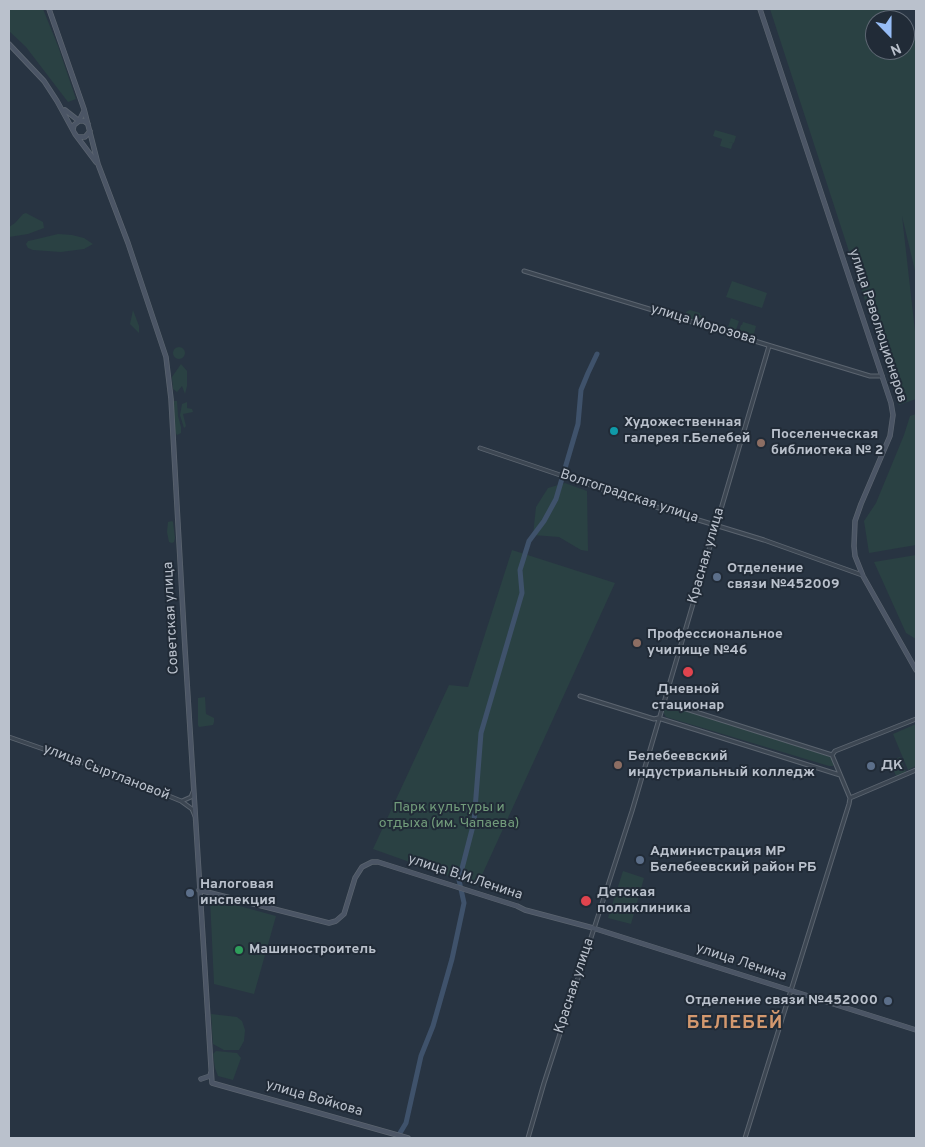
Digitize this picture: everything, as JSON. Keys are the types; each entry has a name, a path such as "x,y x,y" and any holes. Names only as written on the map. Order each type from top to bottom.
{"main road":[{"path":"50,9 88,124"},
{"name":"улица Революционеров","path":"760,9 891,403 892,425 890,436 860,504 853,533 856,556 863,576 916,670"},
{"name":"Советская улица","path":"9,44 44,81 70,115 88,124 98,164 128,243 166,357 171,399 184,649 212,1082"},
{"name":"Советская улица","path":"58,100 73,131 98,164"},
{"path":"73,131 74,125 84,114 84,109"},
{"path":"78,137 85,137 90,131"},
{"name":"улица В.И.Ленина","path":"199,890 329,924 344,914 356,878 366,864 378,862 558,919"},
{"name":"улица Ленина","path":"558,919 593,928 916,1030"},
{"path":"201,1079 210,1076 211,1070"},
{"path":"211,1070 214,1078 224,1086"},
{"name":"улица Войкова","path":"212,1082 407,1138"}],"street":[{"name":"улица Морозова","path":"524,271 870,376 882,376"},
{"name":"Красная улица","path":"528,1138 593,928 615,865 769,346"},
{"name":"Волгоградская улица","path":"480,448 646,504 778,545 863,576"},
{"path":"580,696 654,719 658,718 840,775"},
{"path":"664,702 832,755"},
{"path":"832,755 835,752 916,719"},
{"name":"улица Сыртлановой","path":"9,737 115,774 181,802 192,809 196,818"},
{"path":"745,1138 849,804 850,798 832,755"},
{"path":"850,798 916,770"},
{"path":"181,802 191,797 194,786"}],"green space":[{"path":"9,9 43,9 76,99 68,102 26,47 9,31"},
{"path":"770,9 888,9 889,10 865,10 865,60 915,60 916,34 916,275 902,216 916,340 916,399 899,405"},
{"path":"715,130 736,136 734,143 729,142 733,143 731,149 720,146 722,139 713,136"},
{"path":"26,213 43,222 44,228 28,234 9,237 9,227"},
{"path":"58,234 84,238 93,244 84,249 61,252 33,250 28,248 26,244 28,241"},
{"path":"732,281 767,293 762,308 726,297"},
{"path":"133,310 139,326 139,333 130,324"},
{"path":"690,310 700,313 700,315 706,318 706,321 728,327 731,318 739,321 735,333 686,318 686,312"},
{"path":"743,322 756,326 753,338 738,334"},
{"path":"179,347 185,353 179,359 173,353"},
{"path":"181,364 187,371 185,394 182,386 177,392 173,389 172,377"},
{"path":"173,401 177,401 181,427 181,433 177,435 175,432"},
{"path":"187,402 187,408 192,409 193,412 183,414 186,426 184,428 180,415 182,404"},
{"path":"916,414 916,545 869,553 864,521 876,503 910,416"},
{"path":"565,483 587,491 588,551 581,550 559,537 533,535 536,507 548,488"},
{"path":"172,521 175,538 172,543 169,542 167,532 168,522"},
{"name":"Парк культуры и отдыха (им. Чапаева)","path":"512,550 615,583 477,886 373,849 449,685 468,687"},
{"path":"916,555 916,639 906,633 874,562"},
{"path":"205,697 206,714 214,718 214,722 213,725 199,727 198,698"},
{"path":"669,706 832,757 835,762 833,766 829,766 666,717 663,712"},
{"path":"916,724 916,766 908,770 893,734"},
{"path":"900,757 906,772 896,776 890,761"},
{"path":"623,871 644,878 631,924 608,918"},
{"name":"Машиностроитель","path":"210,898 276,916 254,994 214,984"},
{"path":"211,1014 237,1017 242,1021 245,1030 244,1041 239,1050 224,1050 213,1044"},
{"path":"216,1051 237,1053 241,1058 233,1080 218,1076 213,1054"}],"waterway":[{"path":"397,1138 406,1123 421,1056 433,1026 452,959 464,903 459,880 474,822 481,733 522,593 520,570 529,541 544,521 556,499 578,424 581,390 597,354"}],"place":[{"name":"Художественная галерея г.Белебей","path":"614,431"},
{"name":"Поселенческая библиотека № 2","path":"761,443"},
{"name":"Отделение связи №452009","path":"717,577"},
{"name":"Профессиональное училище №46","path":"637,643"},
{"name":"Дневной стационар","path":"688,672"},
{"name":"Белебеевский индустриальный колледж","path":"618,765"},
{"name":"ДК","path":"871,766"},
{"name":"Администрация МР Белебеевский район РБ","path":"640,860"},
{"name":"Налоговая инспекция","path":"190,893"},
{"name":"Детская поликлиника","path":"586,901"},
{"name":"Машиностроитель","path":"239,950"},
{"name":"Отделение связи №452000","path":"888,1001"}],"district":[{"name":"БЕЛЕБЕЙ","path":"735,1024"}]}
